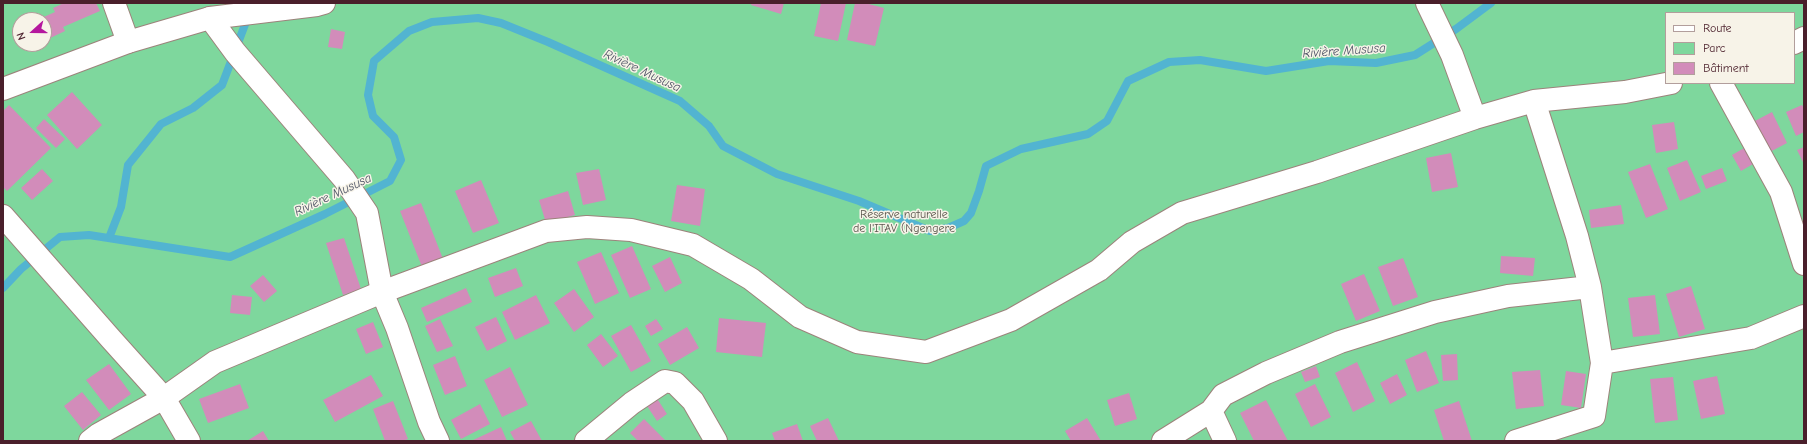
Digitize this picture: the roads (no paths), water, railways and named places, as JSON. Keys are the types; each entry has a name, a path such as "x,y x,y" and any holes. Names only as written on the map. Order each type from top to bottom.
{"street":[{"path":"114,3 128,42"},
{"path":"3,89 128,42 210,18 324,3"},
{"path":"1431,12 1452,56 1475,118"},
{"path":"210,18 235,52 344,179 368,213 382,292 397,328 429,422 438,441"},
{"path":"1795,42 1804,38"},
{"path":"90,441 99,434 164,398 215,362 382,292 546,231 587,227 631,230 693,245 751,279 800,317 857,342 926,352 1010,320 1099,270 1132,242 1182,213 1317,172 1475,118 1534,101 1625,92 1666,84"},
{"path":"1722,84 1781,192 1804,264"},
{"path":"1516,441 1594,416 1602,363 1590,287 1577,236 1534,101"},
{"path":"3,216 110,339 164,398 189,441"},
{"path":"1163,441 1211,412 1223,395 1266,373 1340,342 1435,312 1508,296 1590,287"},
{"path":"1602,363 1751,338 1804,316"},
{"path":"586,441 632,403 665,381 675,383 693,401 716,441"},
{"path":"1211,412 1225,441"}],"waterway":[{"name":"Rivière Mususa","path":"3,288 21,269 60,237 89,235 230,257 325,214 390,181 401,160 394,137 373,116 368,95 374,61 409,31 432,22 478,18 501,23 548,42 680,101 709,126 723,146 777,174 859,201 930,231 948,228 964,221 971,213 986,166 1021,149 1088,134 1107,121 1128,81 1169,62 1200,60 1266,71 1329,61 1376,63 1415,55 1456,29 1491,3"},
{"path":"109,238 121,207 128,165 161,124 193,108 222,85 249,14"}],"park label":[{"name":"Réserve naturelle de l'ITAV (Ngengere","path":"904,222"}]}
